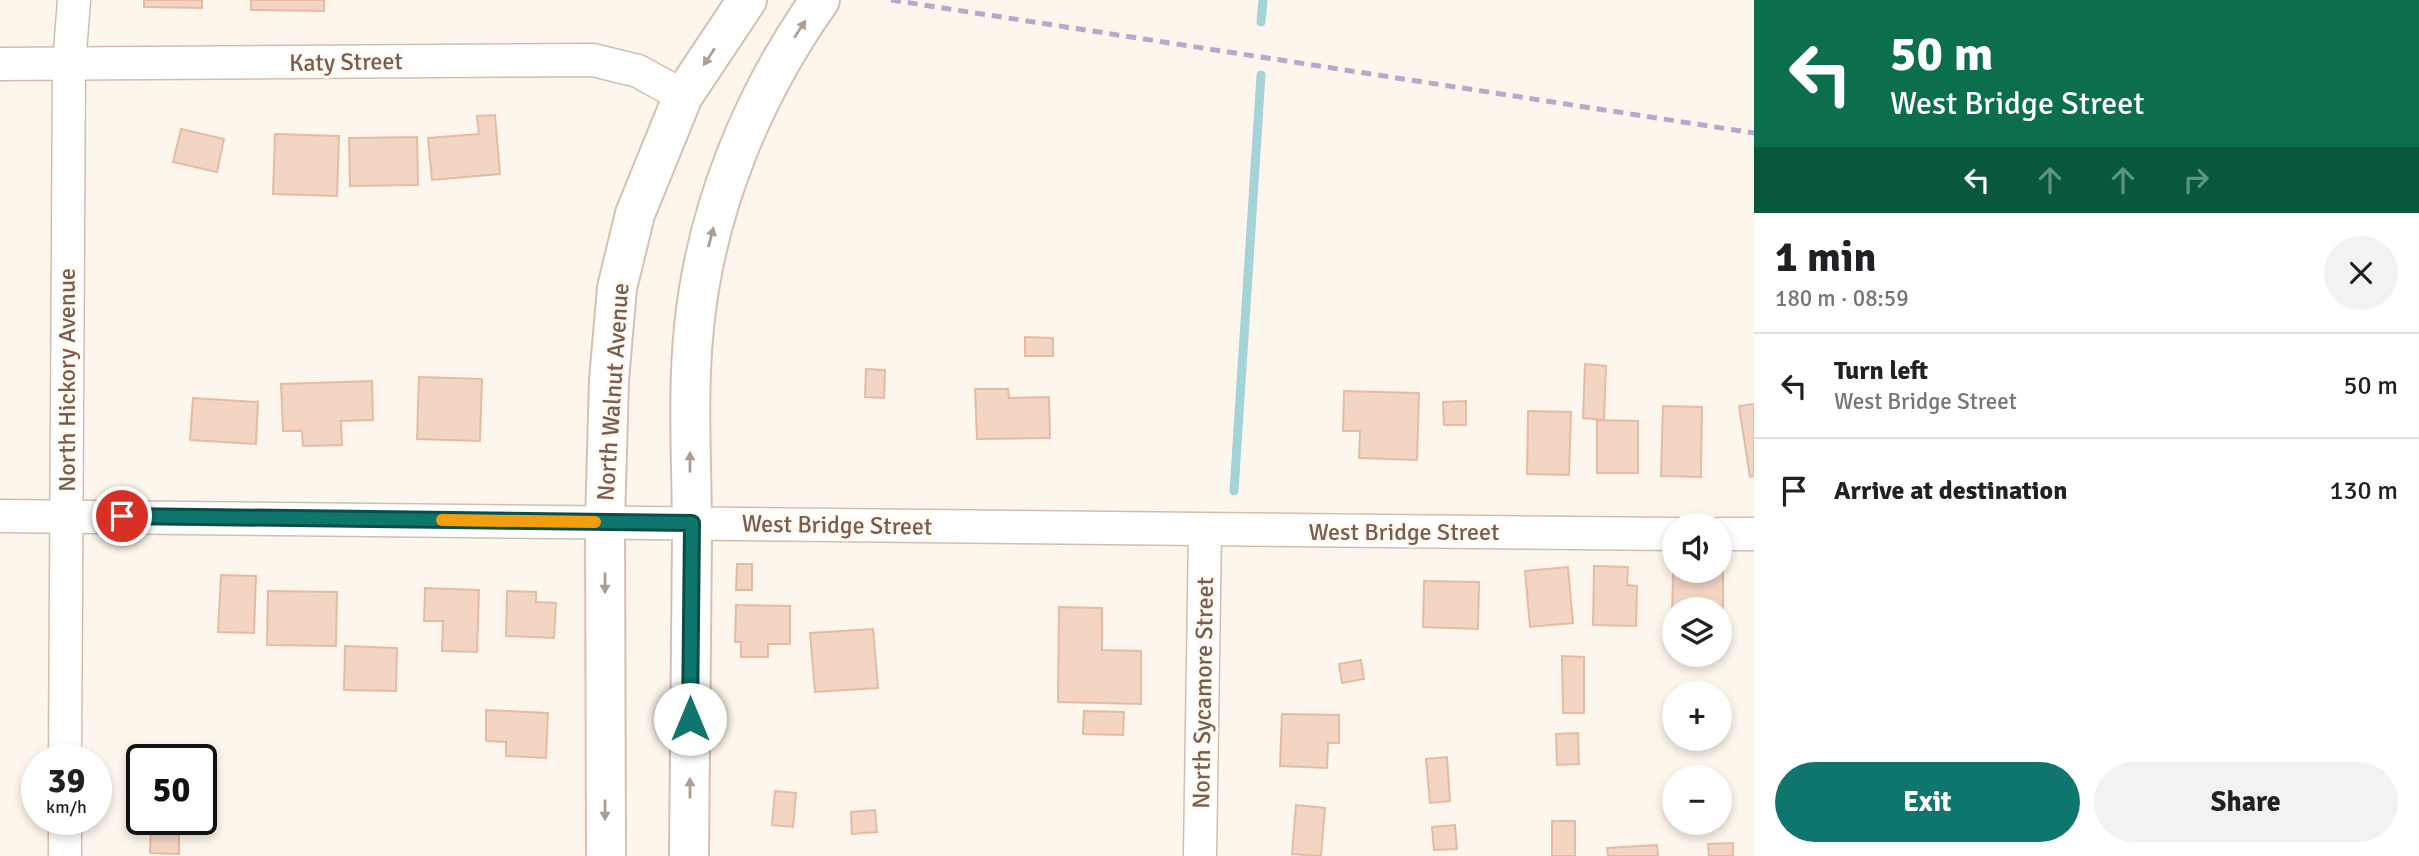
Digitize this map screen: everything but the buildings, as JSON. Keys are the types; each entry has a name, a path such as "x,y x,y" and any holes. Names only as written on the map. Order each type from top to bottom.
{"main road":[{"name":"North Walnut Avenue","path":"606,856 606,522 609,380 617,289 635,214 683,96 747,0"},
{"path":"689,856 692,523 689,464 694,327 709,243 734,153 796,34 820,0"}],"street":[{"name":"North Hickory Avenue","path":"65,744 69,65 74,0"},
{"name":"Katy Street","path":"0,64 593,60 638,71 683,96"},
{"name":"West Bridge Street","path":"0,516 1662,534"},
{"name":"North Sycamore Street","path":"1200,856 1205,530"},
{"path":"1732,534 1754,534"},
{"path":"65,835 65,856"}],"waterway":[{"path":"1261,22 1263,0"},
{"path":"1234,491 1261,75"}],"railway":[{"path":"891,0 1754,133"}],"slow traffic":[{"path":"442,520 595,522"}],"route":[{"path":"122,516 692,523 690,719"}]}
